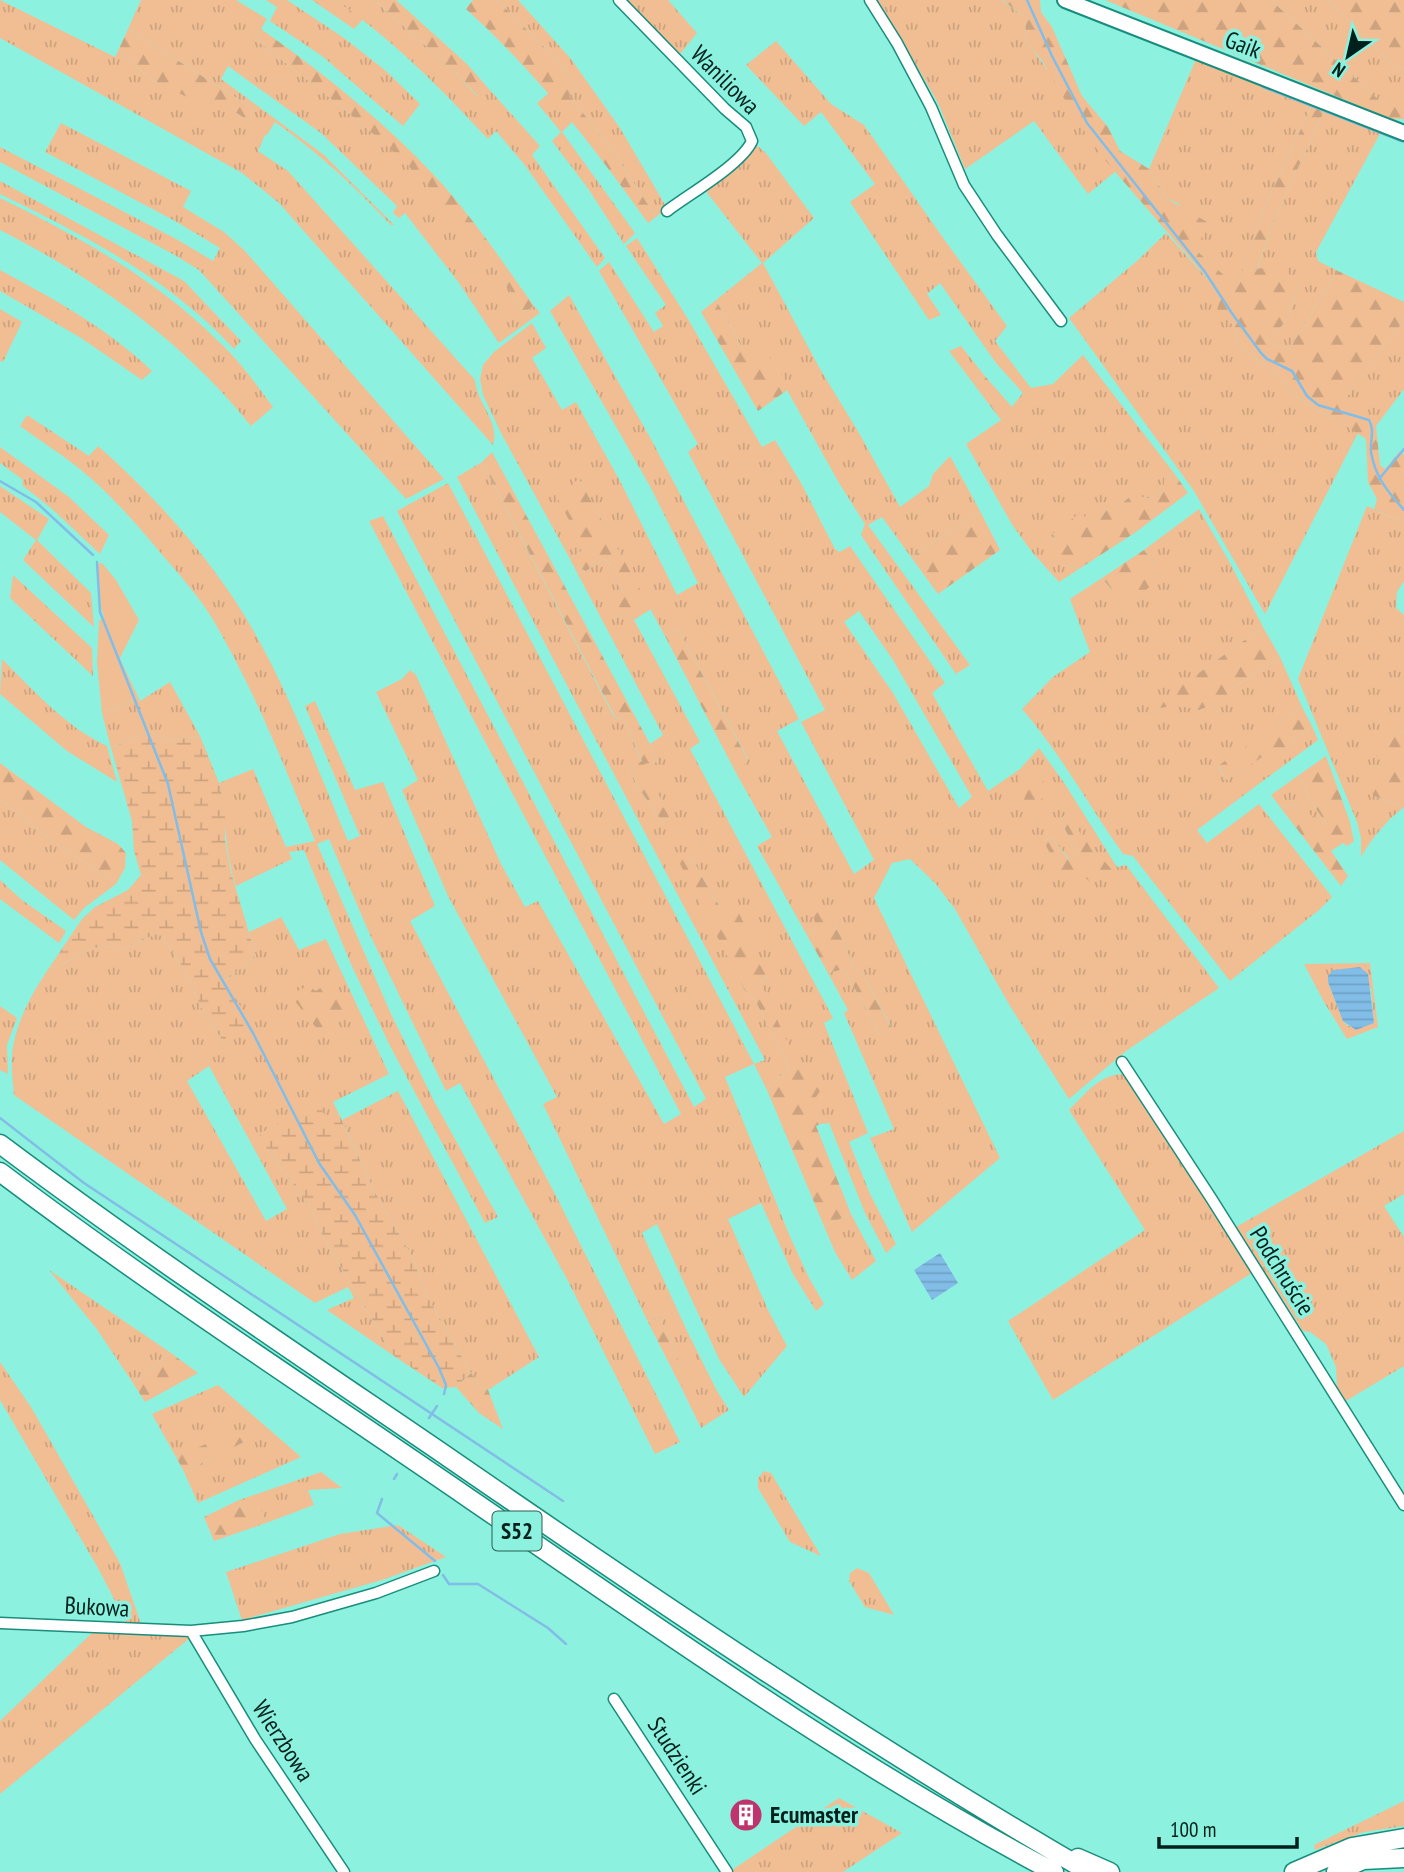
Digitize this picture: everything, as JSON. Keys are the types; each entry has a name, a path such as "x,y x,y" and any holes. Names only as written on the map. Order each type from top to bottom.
{"highway":[{"name":"S52","path":"0,1144 141,1247 682,1618 1012,1828 1089,1872"},
{"name":"S52","path":"0,1172 155,1283 724,1671 998,1842 1054,1872"},
{"path":"1012,1828 1110,1872"},
{"path":"1294,1872 1352,1847 1404,1838"},
{"path":"998,1842 1035,1872"},
{"path":"1336,1872 1363,1860 1404,1858"}],"street":[{"name":"Waniliowa","path":"619,0 715,100 746,127 752,141 749,148 720,174 667,211"},
{"path":"870,0 897,43 930,107 964,185 1061,321"},
{"name":"Gaik","path":"1065,0 1404,133"},
{"name":"Podchruście","path":"1122,1062 1404,1505"},
{"name":"Bukowa","path":"0,1623 191,1631 243,1626 292,1617 376,1593 434,1571"},
{"name":"Wierzbowa","path":"191,1631 258,1742 344,1872"},
{"name":"Studzienki","path":"614,1699 727,1872"}],"green space":[{"path":"0,0 115,57 118,51 156,83 219,102 248,120 254,109 128,29 141,0 236,0 267,19 255,39 352,116 421,177 465,226 524,312 534,306 540,313 499,343 459,283 405,213 399,218 393,213 397,206 321,133 228,66 221,79 324,155 394,225 321,158 275,122 258,151 288,171 475,380 491,420 493,445 279,203 242,173 0,38"},
{"path":"266,0 287,0 344,38 386,71 420,104 403,126 322,56 270,21 277,7"},
{"path":"312,0 334,0 363,19 354,29"},
{"path":"334,0 374,0 453,70 477,96 488,88 540,146 532,155 605,258 597,267 524,164 496,131 488,139 396,47"},
{"path":"374,0 396,0 467,64 488,88 478,96 453,70"},
{"path":"473,0 497,0 553,56 578,88 569,96 609,145 656,217 648,223 563,111 516,58 466,9"},
{"path":"497,0 518,0 571,59 620,128 667,208 656,217 609,145 569,96 578,88 553,56"},
{"path":"623,0 668,0 697,33 677,58"},
{"path":"873,0 1001,0 1026,18 1025,41 1049,72 1091,140 1116,171 1088,194 1034,121 965,169 938,103 911,56"},
{"path":"1002,0 1040,0 1041,12 1052,27 1082,96 1108,127 1120,151 1149,169 1166,198 1207,222 1197,251 1237,287 1261,215 1312,105 1325,109 1275,218 1257,269 1281,264 1298,285 1289,316 1277,332 1264,334 1271,344 1289,349 1338,271 1404,302 1404,319 1343,402 1376,426 1380,465 1385,469 1400,451 1404,455 1404,520 1392,518 1374,509 1377,499 1368,482 1366,439 1337,420 1311,408 1290,390 1275,372 1238,346 1234,326 1217,311 1221,294 1104,159 1076,119 1042,60 1025,41 1026,18"},
{"path":"1105,0 1271,0 1383,104 1404,104 1404,119 1391,119"},
{"path":"1271,0 1327,0 1398,69 1404,68 1404,104 1383,104"},
{"path":"1327,0 1404,0 1404,68 1398,69"},
{"path":"128,29 254,109 248,120 220,103 214,109 156,83 118,51"},
{"path":"261,29 357,103 424,164 468,215 534,306 524,312 475,240 442,200 375,136 255,39"},
{"path":"776,41 831,104 864,125 1007,326 995,341 1031,388 1053,384 1083,355 1174,473 1164,479 1164,491 1150,499 1132,495 1117,508 1108,508 1099,521 1051,535 1058,545 1062,565 1079,569 1059,582 1013,526 966,444 1001,420 1023,393 996,363 940,283 927,294 941,315 929,320 850,202 875,184 821,112 804,126 746,65"},
{"path":"1196,59 1312,105 1261,215 1237,288 1197,251 1179,204 1166,198 1149,169"},
{"path":"549,93 573,121 562,132 635,233 624,244 587,187 552,141 561,132 537,103"},
{"path":"1325,109 1381,132 1316,252 1318,261 1338,271 1289,349 1271,344 1263,333 1277,332 1289,316 1298,285 1257,270 1275,218"},
{"path":"61,123 191,191 183,207 224,232 245,251 444,479 406,499 199,270 0,162 0,147 213,261 220,248 45,152"},
{"path":"755,144 765,152 814,218 763,263 820,369 900,507 929,486 933,474 950,456 980,511 911,557 882,517 868,525 970,665 956,674 861,535 865,524 787,390 789,388 742,348 716,300 762,263 704,189"},
{"path":"0,181 184,281 241,341 234,349 209,324 154,280 94,243 0,194"},
{"path":"0,198 115,260 169,298 226,348 273,407 251,426 197,366 136,314 70,269 0,230"},
{"path":"1166,233 1221,294 1234,326 1238,346 1275,372 1290,390 1311,408 1358,433 1265,614 1194,491 1069,318"},
{"path":"637,238 688,319 762,447 775,440 835,549 840,552 850,546 945,683 932,693 988,791 1020,769 1039,748 1117,867 1126,865 1219,988 1126,1051 1069,1099 1010,1006 955,909 935,883 910,859 892,863 874,898 1000,1158 912,1232 870,1138 894,1129 844,1013 848,1010 828,973 844,969 880,1035 891,1026 863,974 854,967 835,923 817,929 808,937 757,846 772,837 736,773 748,759 678,629 665,636 579,479 584,549 570,559 483,395 480,379 483,365 494,352 532,323 546,348 532,358 562,410 576,402 620,481 677,595 698,583 651,488 550,311 569,295 652,441 799,719 777,731 854,874 874,860 801,722 825,710 688,452 698,444 599,271 609,262 654,332 663,326 655,313 666,305 626,246","holes":["859,611 893,660 972,797 959,808 893,693 844,622","1065,815 1081,835 1080,873 1045,841 1051,837 1070,860 1079,855 1060,820"]},
{"path":"0,270 60,303 98,328 152,371 142,380 81,338 0,291"},
{"path":"716,300 742,348 762,346 790,388 758,411 701,312"},
{"path":"0,309 22,322 3,362 0,361"},
{"path":"1404,319 1404,389 1376,426 1342,403"},
{"path":"961,346 984,375 973,383 949,351"},
{"path":"984,375 1012,407 1001,420 973,383"},
{"path":"27,415 89,456 98,446 135,480 202,555 232,596 266,654 348,841 360,836 305,706 315,701 355,790 383,782 435,906 410,921 554,1192 680,1442 655,1454 567,1279 460,1083 446,1091 370,935 329,839 317,844 391,1014 434,1101 498,1217 485,1223 390,1046 350,962 304,850 289,852 292,859 236,886 229,860 219,783 253,769 286,847 315,841 268,728 227,645 193,592 141,529 102,489 74,464 20,426"},
{"path":"0,447 69,497 109,535 100,554 22,485 23,480 0,463"},
{"path":"492,452 650,744 658,762 644,764 670,818 662,822 636,784 630,768 642,761 624,720 615,717 482,462"},
{"path":"482,462 614,717 624,720 642,762 630,768 636,784 662,822 670,818 643,764 658,762 650,744 663,735 573,565 586,571 604,559 615,569 613,578 623,592 615,618 625,615 634,620 700,742 690,749 833,1018 824,1023 868,1133 849,1142 870,1194 896,1244 886,1253 865,1213 829,1123 820,1124 760,981 768,976 720,907 690,855 745,991 755,1000 789,1067 767,1090 754,1064 765,1060 457,477"},
{"path":"1174,473 1188,493 1136,532 1079,569 1062,565 1054,553 1058,545 1051,535 1081,512 1089,522 1099,521 1108,508 1117,508 1133,494 1150,499 1164,491 1164,479"},
{"path":"579,479 651,609 634,620 625,615 615,618 612,605 623,592 613,578 614,568 604,559 586,571 573,565 570,559 584,549 556,495"},
{"path":"448,483 754,1064 725,1077 791,1239 824,1304 816,1311 793,1274 761,1203 728,1219 787,1346 744,1397 719,1359 657,1224 642,1233 688,1333 729,1410 701,1428 681,1387 689,1376 679,1362 660,1318 648,1322 543,1104 557,1097 448,896 402,790 418,780 376,692 402,679 410,670 416,675 501,864 525,907 538,901 664,1124 681,1114 369,521 383,516 694,1107 706,1099 397,511"},
{"path":"0,486 49,519 37,540 91,593 94,627 23,560 36,540 0,512"},
{"path":"1367,506 1392,518 1404,520 1404,581 1397,592 1396,608 1404,615 1404,733 1397,728 1374,796 1404,807 1380,830 1361,857 1361,838 1357,822 1298,679"},
{"path":"1199,509 1263,627 1158,703 1161,708 1175,704 1199,710 1221,701 1232,688 1280,657 1302,707 1218,767 1227,780 1276,747 1282,751 1312,726 1318,740 1197,830 1207,843 1259,804 1332,897 1230,981 1133,856 1123,854 1062,762 1022,709 1053,677 1090,652 1070,599 1102,578 1112,590 1154,563 1144,550"},
{"path":"980,511 1000,550 938,594 911,557"},
{"path":"1144,550 1154,563 1148,569 1157,582 1131,600 1112,590 1102,578"},
{"path":"102,563 116,580 139,620 118,662 135,700 102,713 97,662 99,621 104,617 98,564"},
{"path":"13,575 92,648 93,676 10,598"},
{"path":"1263,627 1280,657 1232,688 1222,701 1199,710 1175,705 1161,708 1157,703"},
{"path":"678,629 748,760 736,773 665,636"},
{"path":"2,659 64,719 107,746 117,782 67,751 0,694"},
{"path":"120,659 140,701 170,682 200,736 168,741 147,732 111,748 102,713 135,700 118,662"},
{"path":"1302,707 1312,726 1282,751 1276,748 1227,780 1218,766"},
{"path":"1397,728 1404,733 1404,807 1374,796 1370,788 1385,764 1376,756 1375,744"},
{"path":"147,732 168,741 200,736 219,783 225,809 225,839 230,869 256,956 225,981 254,1028 225,1044 203,1011 184,969 159,933 119,950 115,946 91,948 58,967 49,968 82,919 95,907 128,890 141,875 134,851 132,821 111,748"},
{"path":"1326,756 1350,822 1354,841 1347,846 1343,843 1331,851 1348,876 1341,886 1280,807 1299,805 1325,827 1327,824 1313,805 1299,775"},
{"path":"0,763 86,827 118,844 126,853 125,868 116,884 45,835 0,799"},
{"path":"1022,773 1034,787 1043,781 1052,792 1029,807 1024,800 1026,793 1017,778"},
{"path":"1299,775 1313,805 1327,824 1325,828 1299,805 1280,807 1271,795"},
{"path":"0,799 45,835 116,884 84,908 74,920 0,860"},
{"path":"1065,815 1112,870 1090,882 1080,873 1064,879 1044,842 1051,837 1069,860 1079,855 1060,820"},
{"path":"690,855 720,907 736,907 769,975 760,981 797,1064 805,1062 820,1091 812,1103 820,1124 816,1126 851,1214 824,1226 767,1090 789,1067 755,1000 745,991 676,856"},
{"path":"0,880 22,900 66,931 59,943 0,899"},
{"path":"821,909 835,923 854,967 863,974 891,1027 880,1035 844,969 828,973 808,937 817,929 813,916"},
{"path":"281,917 299,950 326,939 389,1074 333,1102 339,1114 267,1149 312,1209 323,1237 394,1356 327,1310 354,1298 348,1287 315,1303 14,1095 12,1061 16,1033 30,999 49,968 58,967 91,948 115,946 119,950 159,933 184,969 203,1011 225,1044 225,981 256,956 249,932","holes":["209,1066 287,1209 266,1221 187,1081"]},
{"path":"1370,963 1378,1027 1347,1039 1304,964","holes":["1328,982 1371,988 1374,1023 1348,1026 1343,1021"]},
{"path":"308,986 316,991 323,986 342,998 351,1011 318,1030 290,995"},
{"path":"0,1006 17,1018 7,1045 8,1074 0,1070"},
{"path":"1121,1074 1133,1081 1252,1273 1053,1400 1008,1321 1145,1230 1069,1110 1099,1082"},
{"path":"398,1091 539,1357 488,1390 478,1384 426,1294 412,1256 374,1191 342,1120"},
{"path":"317,1102 327,1119 339,1114 374,1191 412,1256 426,1294 471,1373 456,1387 442,1388 394,1356 323,1237 312,1209 267,1149 259,1134"},
{"path":"1404,1131 1404,1194 1384,1206 1404,1237 1404,1366 1346,1401 1337,1388 1336,1367 1326,1344 1310,1332 1303,1331 1236,1227"},
{"path":"851,1214 876,1261 852,1280 835,1252 824,1226"},
{"path":"49,1270 171,1353 133,1383 96,1328"},
{"path":"660,1318 679,1362 690,1376 681,1387 648,1322"},
{"path":"171,1353 198,1373 145,1402 133,1383"},
{"path":"0,1362 31,1407 120,1563 142,1627 129,1628 98,1568 0,1400"},
{"path":"471,1373 478,1384 488,1390 503,1429 479,1413 456,1387"},
{"path":"218,1385 301,1457 198,1503 184,1472 245,1441 231,1434 176,1457 152,1414"},
{"path":"231,1433 246,1441 184,1472 176,1457"},
{"path":"764,1471 771,1473 821,1556 790,1542 758,1488 758,1478"},
{"path":"321,1472 342,1488 308,1490 314,1505 266,1523 260,1509 245,1512 239,1500"},
{"path":"239,1500 245,1512 260,1508 266,1523 214,1541 204,1517"},
{"path":"398,1525 446,1557 382,1580 242,1620 226,1572 340,1534"},
{"path":"857,1568 869,1573 894,1615 865,1607 849,1581 850,1573"},
{"path":"94,1631 191,1637 0,1794 0,1721"},
{"path":"839,1798 902,1833 843,1872 729,1872"},
{"path":"1404,1801 1404,1826 1364,1832 1315,1850 1314,1845"}],"water":[{"path":"1360,967 1368,974 1374,1023 1356,1030 1343,1021 1328,976 1333,970"},
{"path":"940,1253 958,1283 932,1300 914,1270"}],"waterway":[{"path":"1027,0 1087,123 1205,272 1261,353 1267,359 1292,371 1307,396 1318,405 1369,420 1372,432 1371,452 1379,477 1404,510"},
{"path":"1263,87 1404,142"},
{"path":"1379,479 1404,449"},
{"path":"0,481 36,502 93,555"},
{"path":"97,562 100,612 168,784 201,932 210,959 253,1033 319,1163 355,1215 439,1368 446,1385 444,1394"},
{"path":"0,1118 84,1183 563,1501"},
{"path":"429,1418 437,1406"},
{"path":"394,1479 397,1474"},
{"path":"382,1499 377,1513 435,1561"},
{"path":"443,1575 449,1584 478,1584 548,1628 566,1644"}],"place":[{"name":"Ecumaster","path":"746,1815"}]}
